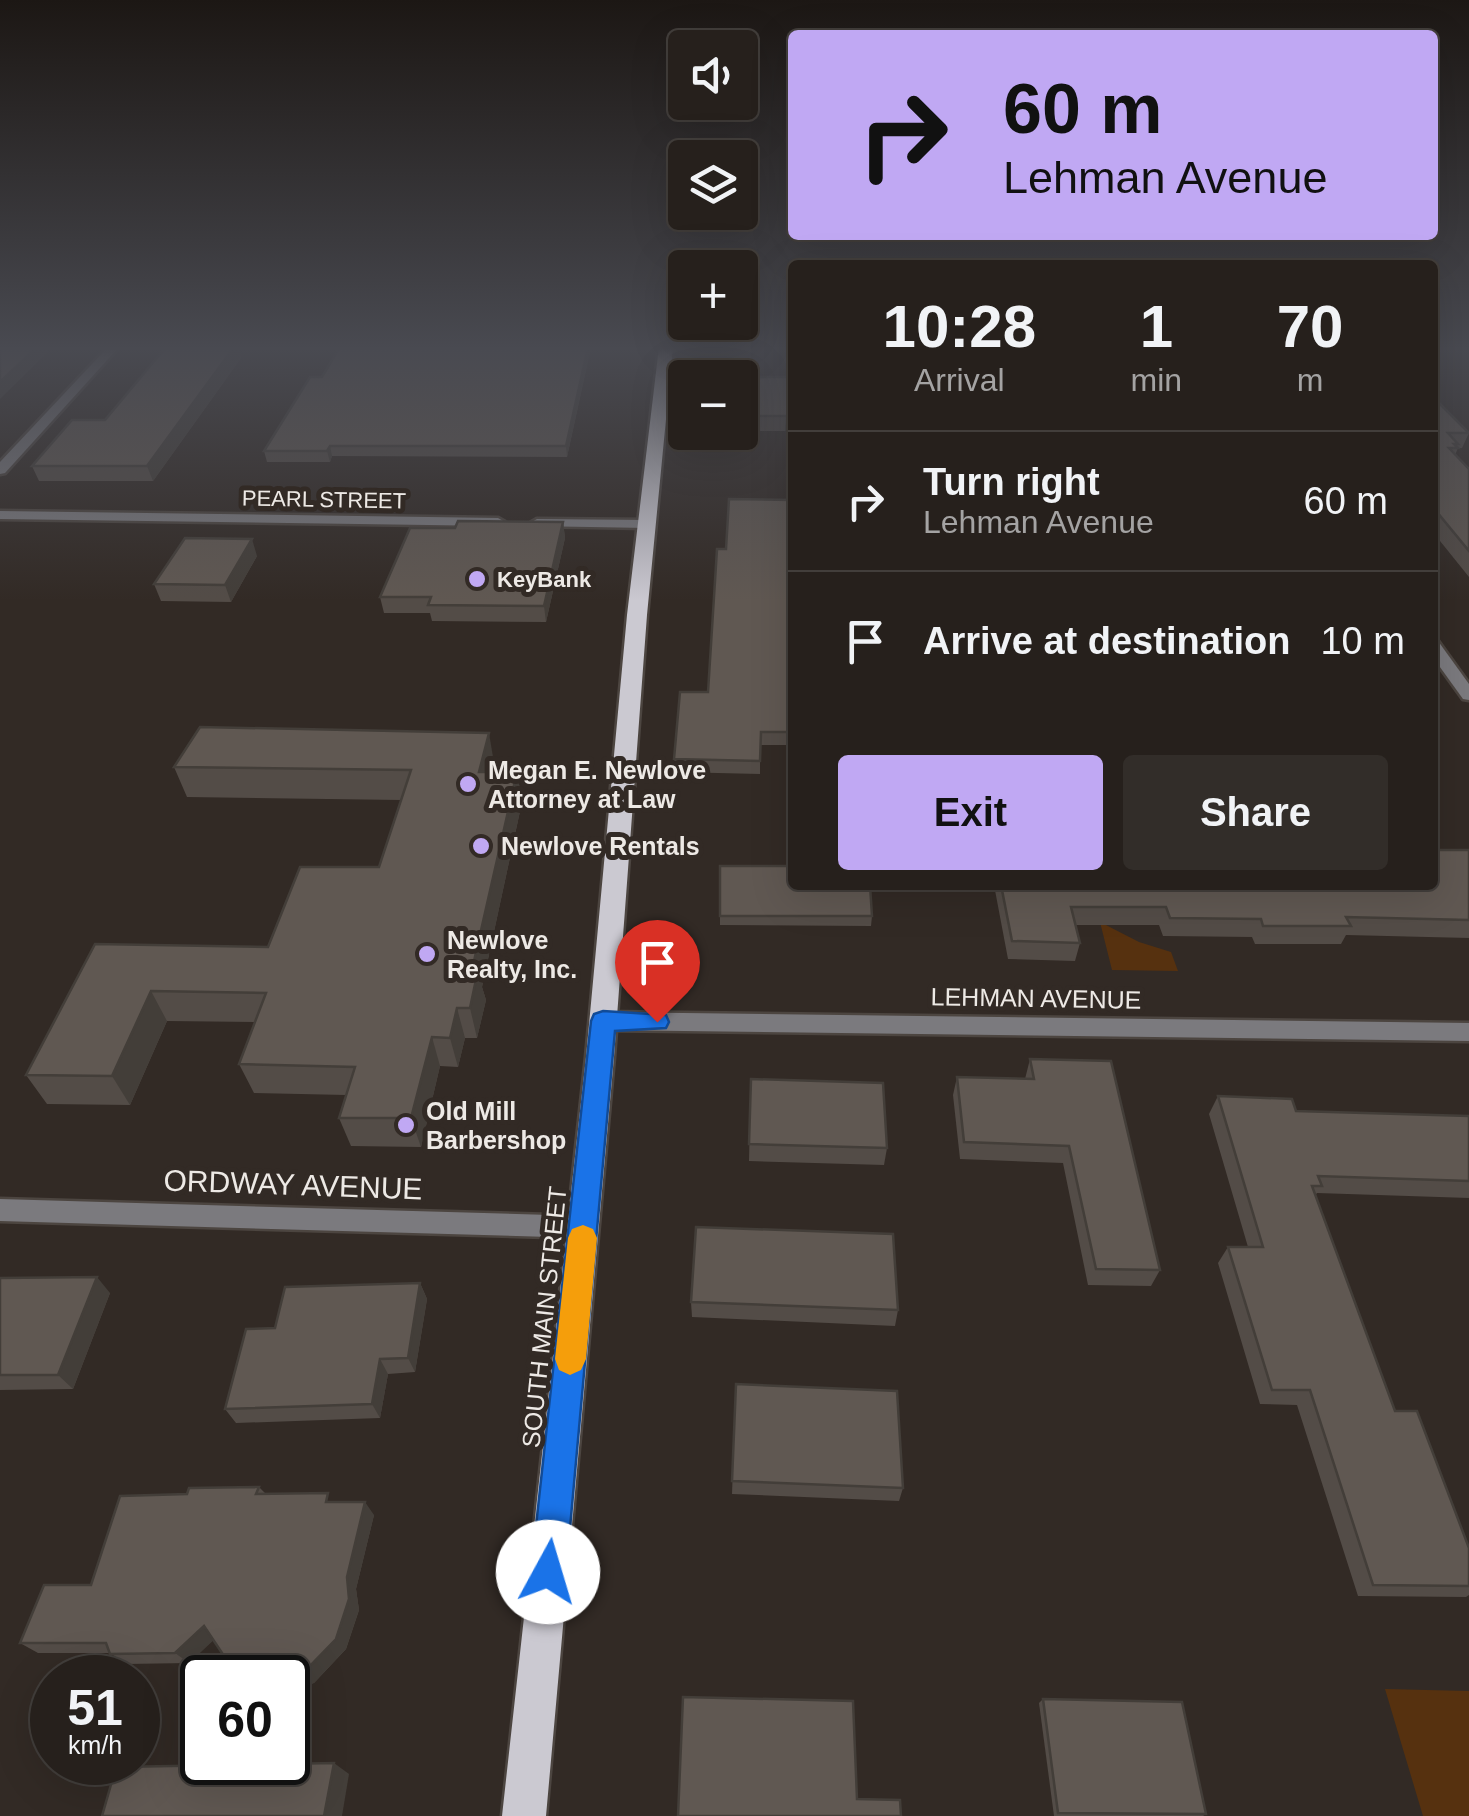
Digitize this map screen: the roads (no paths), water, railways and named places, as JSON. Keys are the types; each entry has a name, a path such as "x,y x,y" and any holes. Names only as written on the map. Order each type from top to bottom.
{"main road":[{"name":"SOUTH MAIN STREET","path":"524,1816 584,1227 637,615 657,432"}],"street":[{"path":"0,470 35,432"},
{"name":"PEARL STREET","path":"0,514 648,524"},
{"path":"1438,652 1469,695"},
{"name":"LEHMAN AVENUE","path":"603,1021 1469,1032"},
{"name":"ORDWAY AVENUE","path":"0,1210 584,1227"}],"place":[{"name":"KeyBank","path":"477,579"},
{"name":"Megan E. Newlove Attorney at Law","path":"468,784"},
{"name":"Newlove Rentals","path":"481,846"},
{"name":"Newlove Realty, Inc.","path":"427,954"},
{"name":"Old Mill Barbershop","path":"406,1125"}]}
